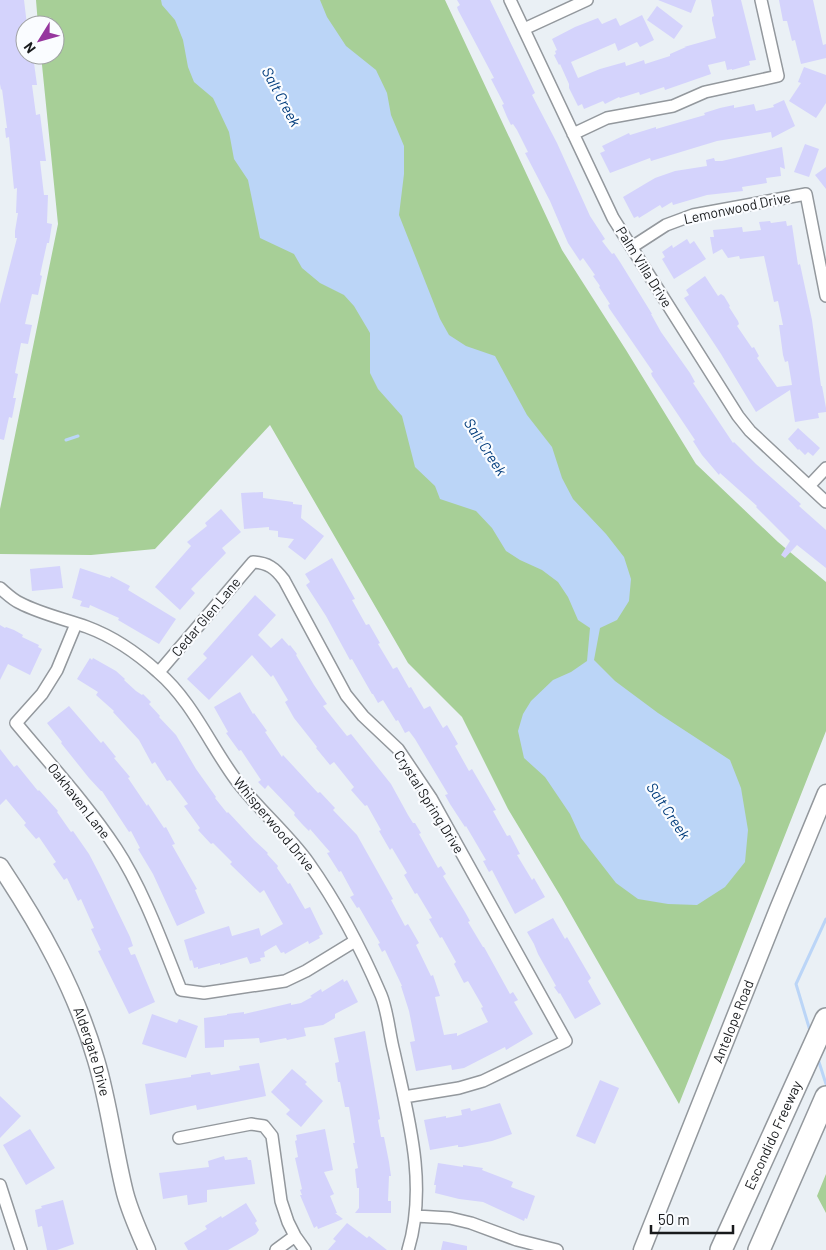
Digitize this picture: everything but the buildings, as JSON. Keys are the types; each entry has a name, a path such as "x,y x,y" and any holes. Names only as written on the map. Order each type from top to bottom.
{"highway":[{"name":"Escondido Freeway","path":"721,1250 826,1020"},
{"path":"759,1250 826,1097"}],"street":[{"name":"Palm Villa Drive","path":"510,0 614,218 738,416 750,432 826,502"},
{"path":"524,29 587,0"},
{"path":"573,134 607,118 673,106 705,92 778,76 761,0"},
{"name":"Lemonwood Drive","path":"632,247 666,225 693,215 806,194 826,296"},
{"path":"809,486 826,468"},
{"name":"Cedar Glen Lane","path":"159,672 253,562"},
{"name":"Crystal Spring Drive","path":"253,562 264,562 274,568 284,580 346,695 363,716 398,749 430,798 566,1041 483,1081 459,1088 404,1097"},
{"name":"Whisperwood Drive","path":"0,588 19,603 87,627 119,642 159,672 184,699 238,783 306,860 330,895 382,997 404,1097 416,1165 416,1216 408,1250"},
{"name":"Oakhaven Lane","path":"76,624 52,678 42,694 16,723 78,797 116,849 159,935 181,990 204,993 285,981 306,971 355,941"},
{"name":"Antelope Road","path":"642,1250 826,793"},
{"name":"Aldergate Drive","path":"0,866 24,902 55,958 78,1011 96,1059 125,1195 146,1250"},
{"path":"179,1138 250,1124 264,1126 272,1136 281,1201 295,1236 305,1250"},
{"path":"0,1184 20,1250"},
{"path":"416,1216 450,1218 471,1222 517,1240 556,1250"},
{"path":"276,1250 295,1236"}],"green space":[{"path":"36,0 445,0 562,250 696,464 778,542 826,582 826,731 679,1104 561,897 508,809 462,717 408,663 270,425 155,549 91,555 0,554 0,509 58,224 42,65 65,65 65,15 37,15"},
{"path":"826,1174 826,1213 817,1196"}],"water":[{"path":"161,0 320,0 327,17 346,46 376,70 387,93 391,115 404,146 404,174 399,215 440,319 449,335 466,346 495,356 527,415 552,447 562,478 573,499 606,534 624,557 631,579 629,601 617,620 600,628 594,660 615,681 658,713 730,760 741,788 748,830 745,862 725,887 697,905 668,904 638,899 616,883 581,838 570,814 545,777 524,758 518,731 523,714 531,701 553,680 571,672 587,661 590,628 578,620 568,597 558,582 542,570 506,551 492,528 476,511 440,499 435,486 415,467 402,416 378,389 370,373 370,333 354,306 344,295 320,283 302,268 294,254 260,238 248,180 234,159 229,132 213,98 194,82 188,67 183,40 175,20 162,5"}],"waterway":[{"path":"66,440 78,436"},
{"path":"811,1034 796,984 826,919"},
{"name":"Salt Creek","path":"818,1059 826,1084"}]}
